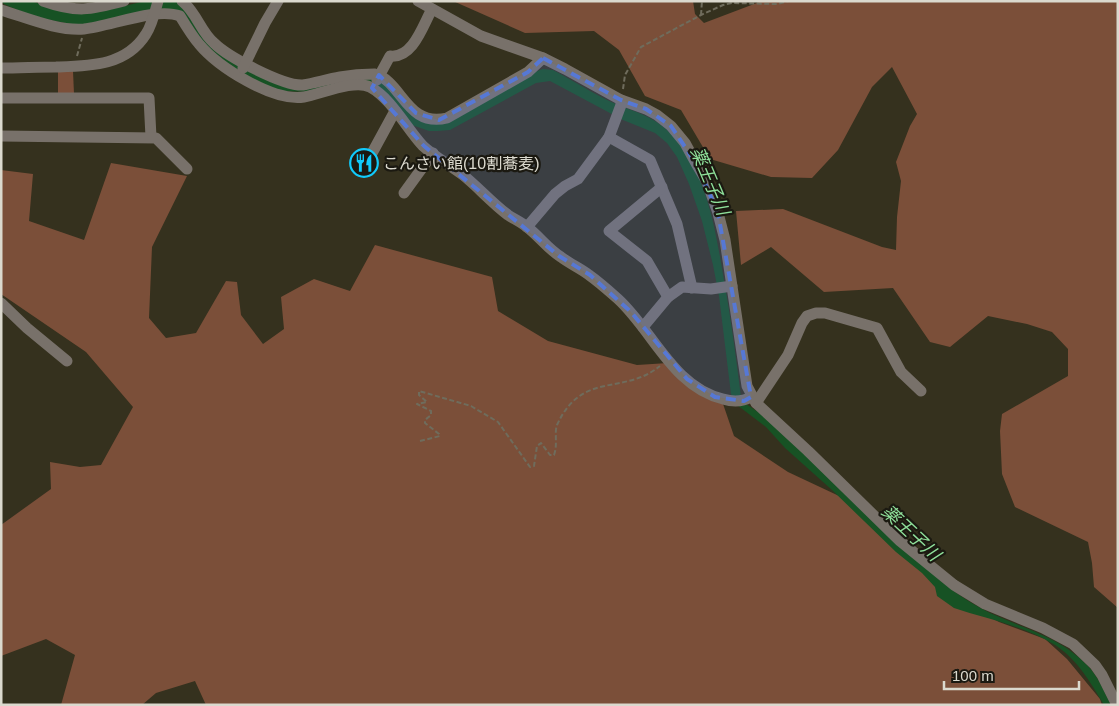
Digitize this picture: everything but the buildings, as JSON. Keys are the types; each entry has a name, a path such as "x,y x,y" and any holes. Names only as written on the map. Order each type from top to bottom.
{"street":[{"path":"43,1 62,8 76,10 124,1"},
{"path":"1,68 92,66 125,56 134,49 147,33 158,1"},
{"path":"182,1 191,8 205,33 214,44 224,52 278,80 301,85 342,82 372,88 433,154 462,174 508,215 527,227 559,256 597,282 619,300 643,327 667,359 687,379 703,391 716,397 730,401 750,401"},
{"path":"239,76 278,1"},
{"path":"418,1 488,39 543,58 587,80 621,103 646,109 671,126 685,143 707,182 718,213 725,240 741,358 750,401 801,444 900,541 954,585 985,604 1043,628 1073,644 1095,665 1117,705"},
{"path":"372,88 390,56 395,57 406,51 414,43 432,9"},
{"path":"1,10 64,28 84,29 154,14 180,16 212,57 239,76 273,92 292,97 303,97 342,82 374,74 389,82 400,97 416,113 439,120 447,118 528,72 543,58"},
{"path":"273,92 278,80"},
{"path":"1,98 149,98 151,137"},
{"path":"527,227 555,194 565,186 578,180 609,137 621,103"},
{"path":"365,166 395,111"},
{"path":"406,125 416,113"},
{"path":"1,136 151,137 156,138 186,169"},
{"path":"609,137 650,160 678,224 692,288"},
{"path":"404,193 433,154"},
{"path":"662,188 609,232 647,261 668,297"},
{"path":"643,327 668,297 682,287 711,289 732,286"},
{"path":"1,304 67,361"},
{"path":"750,401 788,355 807,316 816,313 825,313 877,328 900,372 921,391"}],"path":[{"path":"701,15 702,1"},
{"path":"621,103 625,76 641,47 723,5 732,3 777,4 789,1"},
{"path":"76,66 84,29"},
{"path":"420,441 440,436 424,422 431,415 431,410 420,407 417,404 427,402 419,395 420,391 424,391 471,406 498,422 530,467 534,466 538,446 541,443 550,455 554,455 557,447 556,427 568,407 585,391 632,381 652,372 667,359"}],"highlighted area":[{"path":"543,58 621,100 646,109 671,126 697,165 718,213 751,397 744,401 715,397 687,379 631,312 590,275 559,256 424,146 372,88 379,75 416,113 439,120 528,72"}],"shaded area":[{"path":"1,1 32,1 51,8 108,10 145,1 178,1 206,39 286,86 375,77 433,123 523,76 543,69 553,70 608,100 655,121 667,130 681,146 692,163 707,200 713,220 727,295 741,397 746,404 767,418 784,436 942,582 983,610 1042,634 1077,655 1094,674 1111,705 1104,705 1077,664 1055,645 1019,628 954,608 937,596 935,587 922,573 896,552 785,448 766,427 737,405 731,394 719,296 702,221 677,157 667,143 655,133 623,120 550,81 536,83 450,130 429,131 412,125 377,87 315,92 279,91 245,76 205,47 185,16 82,26 33,17"},
{"path":"453,1 693,1 695,14 704,23 762,1 1118,1 1118,608 1094,587 1088,542 1015,507 1002,474 1000,431 1002,414 1068,376 1068,349 1052,332 1027,324 988,316 950,347 930,342 893,288 824,292 771,247 741,265 736,211 783,209 882,247 896,250 901,181 896,162 910,126 917,114 892,67 872,87 838,150 812,178 771,177 710,159 681,110 645,96 619,50 594,31 525,33"},
{"path":"73,71 74,94 58,95 58,72"},
{"path":"111,163 187,176 152,247 149,318 166,338 196,333 226,281 237,282 241,315 263,344 284,329 281,297 314,279 350,291 375,245 492,277 498,311 548,341 637,365 668,363 721,398 734,436 788,472 854,503 954,598 999,622 1045,639 1067,659 1100,699 1102,705 206,705 195,681 156,693 142,705 61,705 75,655 46,639 1,656 1,525 51,489 50,462 80,467 101,465 133,407 86,352 1,294 1,170 33,174 29,221 84,240"}],"place":[{"name":"こんさい館(10割蕎麦)","path":"364,163"}],"water label":[{"name":"薬王子川","path":"710,181"},
{"name":"薬王子川","path":"911,533"}]}
